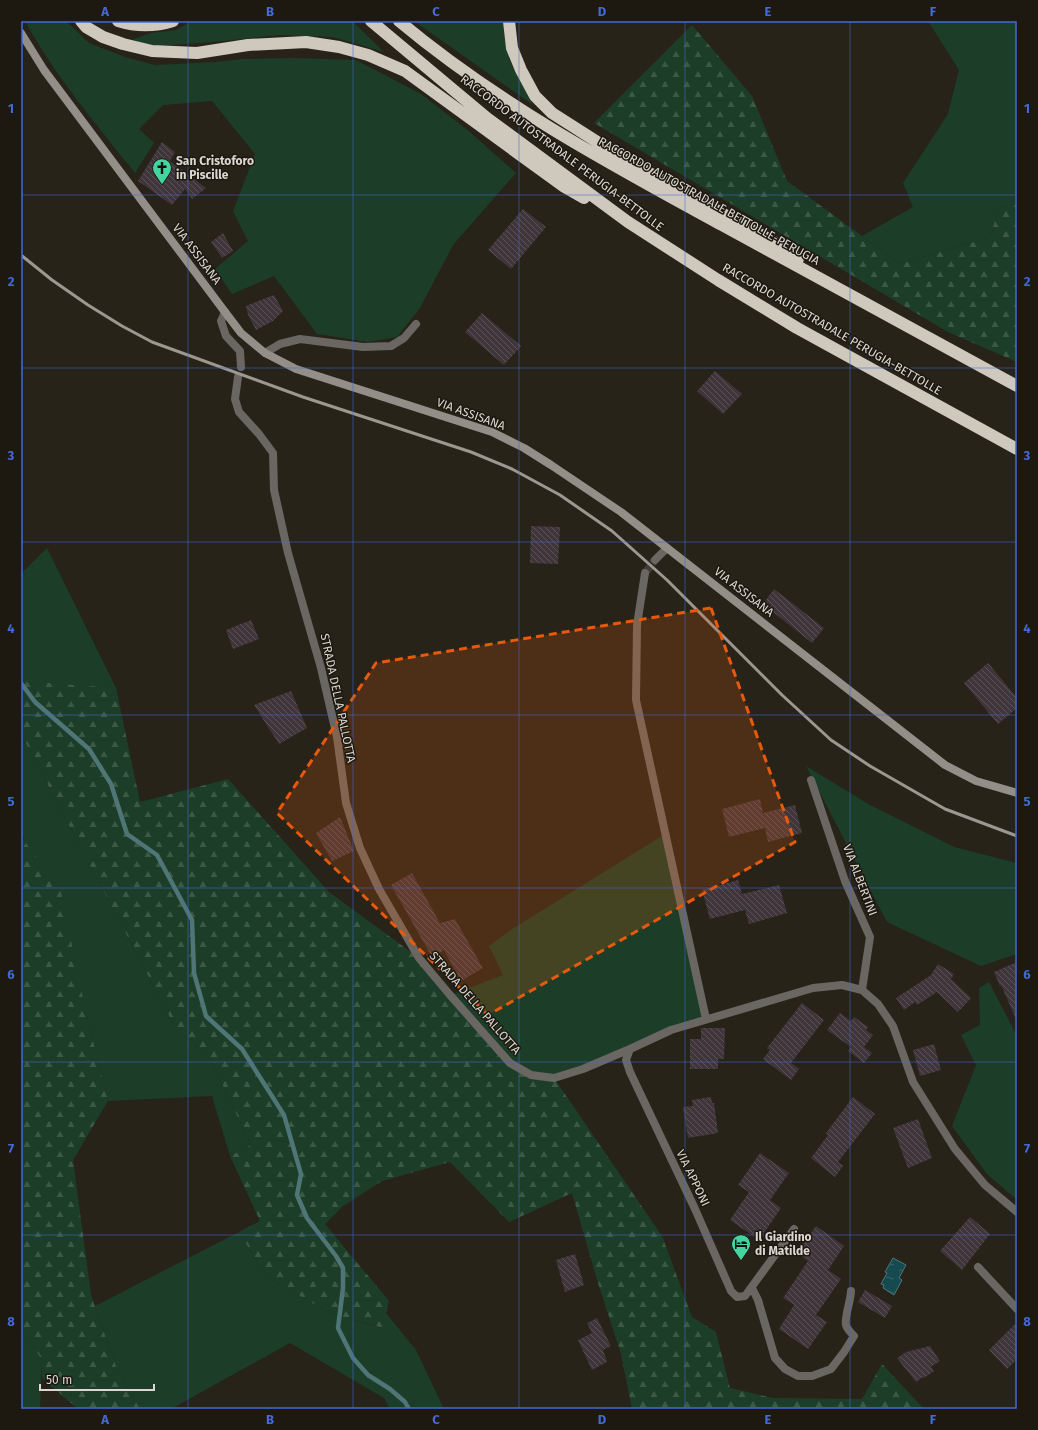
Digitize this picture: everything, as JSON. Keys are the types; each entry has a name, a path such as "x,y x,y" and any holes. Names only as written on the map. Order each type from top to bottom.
{"highway":[{"path":"81,21 86,27 103,37 152,51 197,53 248,45 306,42 339,46 368,55 405,71 563,186 628,222"},
{"path":"118,21 126,24 150,26 173,21"},
{"name":"RACCORDO AUTOSTRADALE PERUGIA-BETTOLLE","path":"371,21 487,118 628,222 718,280 797,328 1017,449"},
{"name":"RACCORDO AUTOSTRADALE BETTOLLE-PERUGIA","path":"399,21 431,48 553,130 618,168 1017,386"},
{"path":"509,21 512,48 522,70 535,96 552,113 624,158 781,246 826,281"}],"main road":[{"name":"VIA ASSISANA","path":"21,33 44,70 241,333 265,353 296,369 492,432 524,448 621,512 945,765 976,782 1017,793"}],"street":[{"path":"225,312 221,321 226,336 240,352 241,367"},
{"path":"265,353 280,344 300,339 363,347 390,346 404,338 416,324"},
{"name":"STRADA DELLA PALLOTTA","path":"238,377 234,399 239,412 259,434 273,453 274,490 288,552 321,668 337,737 346,803 360,848 379,889 419,958 510,1062 531,1075 554,1078 583,1069 671,1030 812,988 842,985 862,990 878,1004 893,1026 913,1082 955,1149 985,1185 1017,1212"},
{"path":"655,560 667,548"},
{"path":"645,573 637,625 636,700 706,1019"},
{"name":"VIA ALBERTINI","path":"811,780 845,881 870,937 862,990"},
{"name":"VIA APPONI","path":"630,1049 626,1060 630,1072 695,1209 731,1291 737,1297 745,1296 752,1288 794,1228"},
{"path":"978,1267 1017,1309"},
{"path":"752,1288 758,1300 775,1358 785,1369 798,1376 812,1376 830,1369 844,1352 854,1336 846,1326 845,1318 850,1302 851,1291"}],"highlighted area":[{"path":"711,608 795,842 488,1015 277,813 376,663"}],"green space":[{"path":"25,21 66,21 89,43 125,57 155,65 243,59 293,58 356,60 421,94 470,132 516,173 453,245 420,308 397,337 368,342 317,334 274,276 232,294 215,269 248,241 233,211 255,154 212,101 163,105 139,129 154,143 135,173 91,118 49,61"},
{"path":"191,21 352,21 384,52 333,37 280,35 214,42 153,46 132,40 150,33 177,30"},
{"path":"414,21 504,21 504,34 510,62 533,105"},
{"path":"928,21 1017,21 1017,203 999,207 990,237 900,264 862,236 913,207 903,183 948,114 959,70"},
{"path":"692,25 752,96 787,181 900,264 990,237 999,207 1017,203 1017,362 948,332 594,123"},
{"path":"47,548 116,688 21,684 21,574"},
{"path":"21,681 116,688 140,802 228,779 329,892 419,958 510,1063 531,1075 554,1078 662,1236 692,1317 716,1332 730,1388 773,1398 862,1399 882,1364 924,1409 632,1409 621,1354 598,1283 572,1193 509,1222 450,1162 382,1181 343,1206 325,1224 389,1301 383,1328 330,1313 266,1277 239,1232 260,1221 230,1156 251,1145 210,1059 175,1027 21,734"},
{"path":"21,734 175,1027 210,1059 251,1145 230,1156 212,1096 108,1101 85,1008 24,839 21,836"},
{"path":"806,766 870,805 954,847 1017,863 1017,954 981,966 887,922"},
{"path":"665,834 706,1019 557,1077 540,1076 514,1065 450,995 503,975 489,946 512,929"},
{"path":"21,836 61,892 85,1008 108,1101 73,1160 91,1295 117,1369 140,1409 78,1409 42,1378 42,1360 21,1328"},
{"path":"989,982 1017,1036 1017,1200 987,1174 952,1126 976,1065 961,1035 980,1025 979,988"},
{"path":"239,1232 266,1277 330,1313 382,1328 386,1313 416,1350 444,1409 390,1409 384,1398 290,1343 171,1409 140,1409 117,1369 95,1306"},
{"path":"21,1328 42,1360 40,1409 21,1409"}],"water":[{"path":"893,1258 906,1265 899,1278 902,1280 894,1295 883,1288 884,1285 881,1284 887,1273 885,1272"}],"building":[{"path":"162,142 175,152 170,161 206,188 192,199 185,189 172,205 138,181"},
{"path":"523,209 546,227 511,269 488,250"},
{"path":"223,233 233,251 222,258 211,242"},
{"path":"274,295 283,311 273,321 256,330 248,315 246,306"},
{"path":"482,313 521,346 504,365 465,332"},
{"path":"715,371 742,394 723,414 697,391"},
{"path":"531,526 560,527 558,564 530,563"},
{"path":"774,589 824,628 812,643 763,604"},
{"path":"251,620 259,639 233,649 226,630"},
{"path":"988,663 1017,698 1017,708 998,724 964,683"},
{"path":"291,691 307,728 279,744 254,705"},
{"path":"760,799 763,813 795,805 802,833 768,842 765,828 729,837 722,809"},
{"path":"340,817 354,851 332,861 316,833"},
{"path":"412,873 440,923 455,919 483,968 461,981 444,950 432,957 391,885"},
{"path":"738,880 742,894 779,885 787,913 749,924 745,910 710,919 702,890"},
{"path":"1017,962 1017,1021 994,972"},
{"path":"938,964 954,974 951,979 971,998 958,1012 937,992 917,1005 915,1002 904,1010 896,998 931,975"},
{"path":"802,1003 824,1020 791,1063 799,1069 791,1080 763,1059 770,1050 767,1048"},
{"path":"840,1013 851,1021 854,1017 868,1027 866,1030 873,1035 864,1047 872,1053 864,1063 848,1051 851,1047 827,1030"},
{"path":"701,1028 725,1028 724,1059 718,1059 718,1069 690,1069 690,1039 701,1039"},
{"path":"934,1044 941,1070 920,1076 913,1050"},
{"path":"711,1097 712,1103 714,1103 718,1133 688,1138 683,1107 693,1106 692,1100"},
{"path":"853,1097 875,1114 838,1162 843,1166 835,1177 811,1158 828,1135 826,1133"},
{"path":"918,1119 932,1158 908,1168 893,1128"},
{"path":"760,1153 789,1173 770,1200 781,1208 759,1240 730,1220 749,1192 738,1185"},
{"path":"970,1217 990,1234 962,1270 940,1251"},
{"path":"816,1226 844,1246 828,1270 841,1279 816,1315 827,1322 808,1349 779,1329 794,1305 783,1298 808,1261 797,1253"},
{"path":"575,1254 584,1285 565,1292 556,1260"},
{"path":"865,1290 892,1306 885,1318 858,1302"},
{"path":"597,1318 611,1346 603,1350 607,1362 592,1370 578,1340 592,1333 587,1323"},
{"path":"1017,1322 1017,1359 1007,1369 989,1350"},
{"path":"930,1346 940,1361 931,1367 934,1371 916,1382 897,1358 906,1352"}],"waterway":[{"path":"21,683 35,702 89,749 111,784 127,834 157,855 192,920 194,973 206,1016 242,1049 284,1115 301,1174 297,1195 307,1218 336,1256 343,1268 343,1288 338,1328 353,1358 368,1375 390,1389 405,1402 409,1409"}],"tunnel":[{"path":"645,573 655,560"}],"railway":[{"path":"21,255 52,280 88,305 152,342 303,397 471,452 512,469 560,495 612,531 667,580 782,695 831,740 870,766 945,809 1017,836"}],"place":[{"name":"San Cristoforo in Piscille","path":"162,185"},
{"name":"Il Giardino di Matilde","path":"741,1261"}]}
